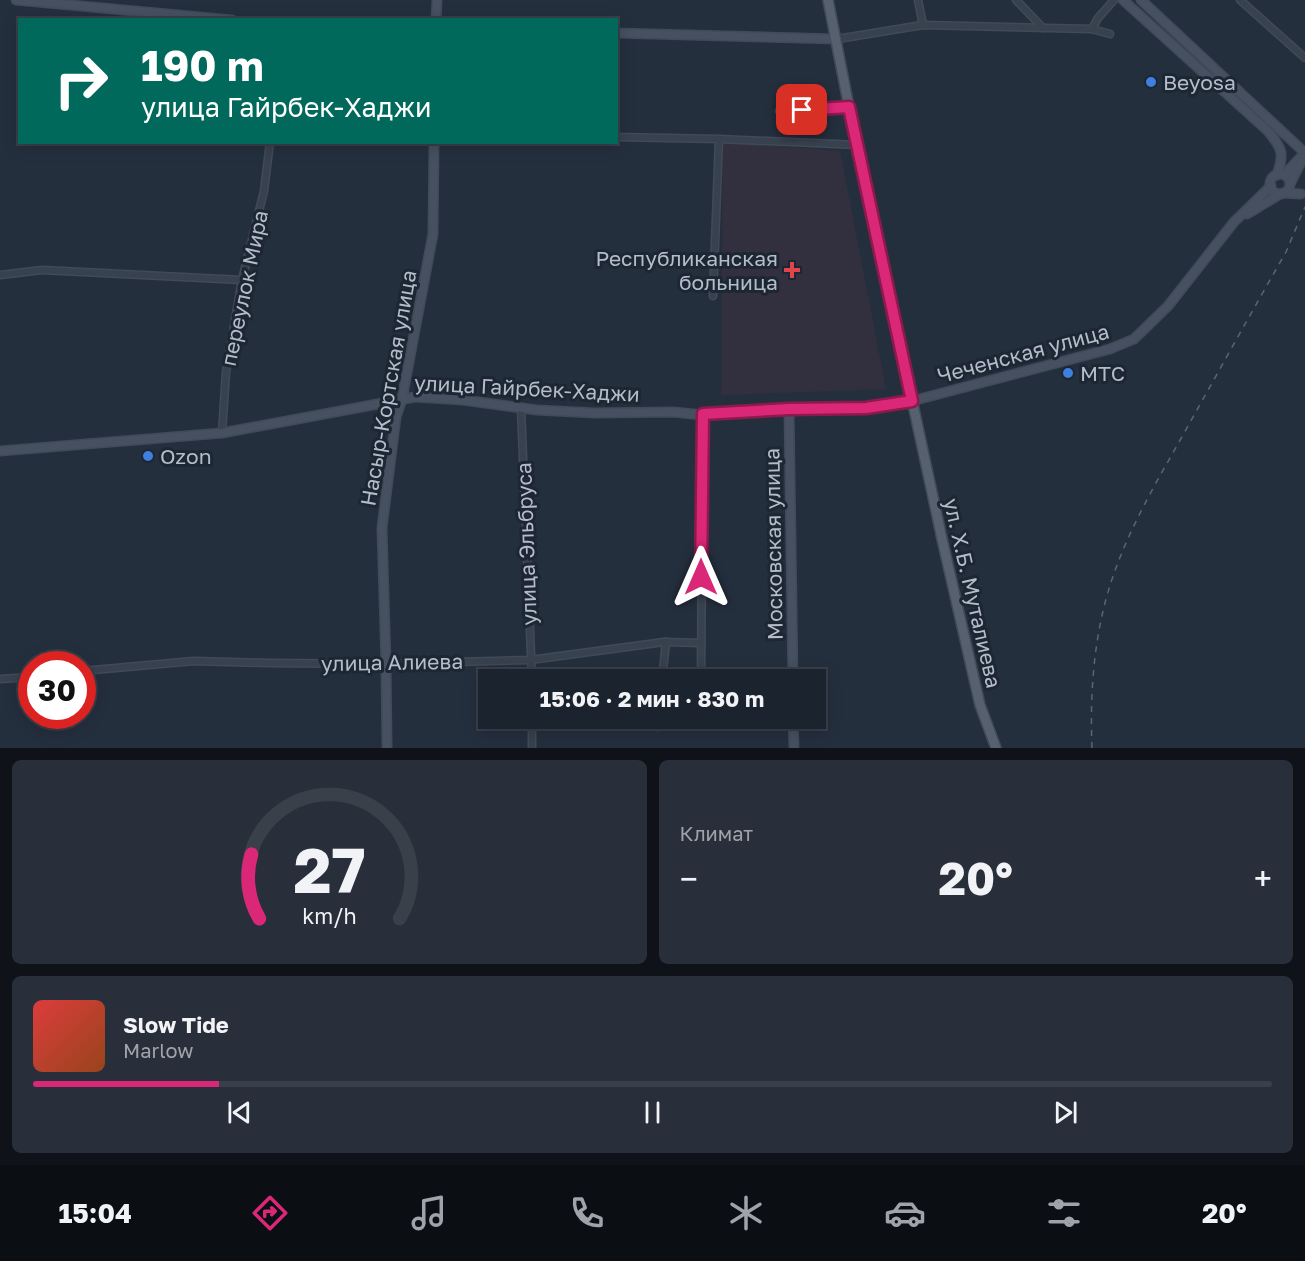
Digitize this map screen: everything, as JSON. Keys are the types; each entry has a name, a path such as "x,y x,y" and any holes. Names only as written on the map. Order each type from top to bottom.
{"main road":[{"path":"828,0 912,401"},
{"name":"ул. Х.Б. Муталиева","path":"912,401 980,705 996,748"}],"street":[{"path":"16,0 210,18"},
{"path":"436,0 436,18"},
{"path":"918,0 923,25"},
{"path":"1016,0 1043,28"},
{"path":"1092,29 1098,18 1114,0"},
{"path":"1123,0 1269,132 1279,145 1283,157 1280,175"},
{"path":"1140,0 1305,154"},
{"path":"1240,0 1305,58"},
{"path":"618,33 837,39 923,25 1092,29 1110,34"},
{"path":"779,111 849,107"},
{"path":"618,137 858,145"},
{"path":"713,296 718,139"},
{"name":"переулок Мира","path":"222,433 226,372 242,280 264,191 270,144"},
{"name":"Насыр-Кортская улица","path":"387,748 382,528 396,417 402,399 433,234 434,144"},
{"path":"1234,222 1271,186 1272,179 1305,154"},
{"path":"1234,222 1285,190 1305,154"},
{"path":"1280,175 1288,179 1285,190"},
{"path":"1271,186 1275,192 1285,190 1303,195"},
{"name":"Чеченская улица","path":"912,401 1110,350 1134,339 1168,306 1234,222"},
{"path":"0,275 42,270 242,280"},
{"name":"улица Гайрбек-Хаджи","path":"0,450 222,433 415,397 595,413 703,414 789,409 866,408 912,401"},
{"name":"улица Эльбруса","path":"521,408 531,669"},
{"name":"Московская улица","path":"789,409 793,669"},
{"path":"701,669 703,414"},
{"path":"663,669 666,642"},
{"name":"улица Алиева","path":"96,670 194,661 386,664 530,660 666,642 701,643"},
{"path":"0,679 18,678"},
{"path":"532,729 532,748"},
{"path":"793,729 794,748"}],"shaded area":[{"name":"Республиканская больница","path":"723,142 840,151 886,389 721,395"}],"railway":[{"path":"1092,748 1092,692 1098,636 1106,599 1129,535 1286,252 1305,207"}],"place":[{"name":"Beyosa","path":"1151,82"},
{"name":"Республиканская больница","path":"792,270"},
{"name":"МТС","path":"1068,373"},
{"name":"Ozon","path":"148,456"}],"route":[{"path":"701,577 703,414 789,409 866,408 912,401 849,107 802,110"}]}
